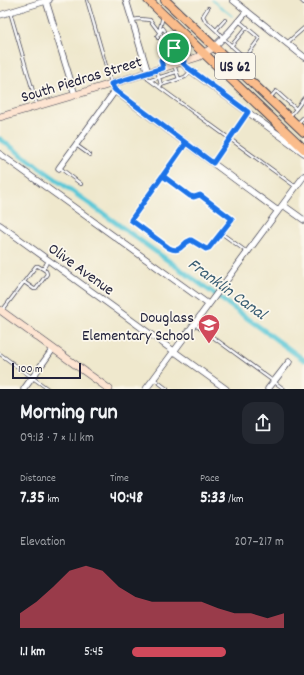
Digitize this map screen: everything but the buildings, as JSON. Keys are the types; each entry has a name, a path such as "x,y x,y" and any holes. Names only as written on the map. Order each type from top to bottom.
{"main road":[{"name":"US 62","path":"148,0 304,149"},
{"name":"US 62","path":"165,0 304,132"},
{"name":"South Piedras Street","path":"0,116 75,95 113,87 147,73 198,57 214,47"},
{"path":"1,311 109,389"}],"street":[{"path":"0,15 30,3 48,0 75,95"},
{"path":"126,0 147,73"},
{"path":"233,0 304,57"},
{"name":"South Piedras Street","path":"214,47 247,11"},
{"path":"183,62 191,70 304,153"},
{"path":"59,168 76,145 113,87 278,211"},
{"path":"0,154 210,302"},
{"path":"146,389 304,176"},
{"path":"283,205 304,220"},
{"name":"Olive Avenue","path":"0,225 226,389"},
{"path":"24,389 53,349"},
{"path":"268,389 289,362"}],"lane":[{"path":"87,0 113,87"},
{"path":"301,0 304,3"},
{"path":"208,8 203,16 205,20 245,58"},
{"path":"10,12 37,106"},
{"path":"160,33 163,14"},
{"path":"132,20 150,20 160,33"},
{"path":"216,30 225,20"},
{"path":"239,20 259,39 245,58 246,62 239,70"},
{"path":"231,46 247,27"},
{"path":"158,38 156,36 163,28 165,31"},
{"path":"287,43 304,28"},
{"path":"161,86 159,78 161,60 187,36"},
{"path":"174,40 178,44"},
{"path":"170,44 183,62"},
{"path":"167,47 171,51"},
{"path":"174,65 179,80"},
{"path":"161,86 167,82 186,77 191,70"},
{"path":"151,80 166,77 176,72"},
{"path":"147,73 148,79 161,86 296,187"},
{"path":"269,98 276,91 296,109"},
{"path":"289,118 304,98"},
{"path":"213,163 248,112"},
{"path":"296,125 304,117"},
{"path":"163,176 190,196 194,197 200,195 232,219 209,248 206,249 191,240 179,249 174,250 169,248 131,220 186,143"},
{"path":"76,145 90,155"},
{"path":"59,168 82,184"},
{"path":"221,233 248,253"},
{"path":"43,269 49,261"},
{"path":"1,311 36,266 46,271 47,274 34,290 24,282"},
{"path":"194,324 284,389"},
{"path":"0,354 48,389"},
{"path":"154,379 167,389"}],"waterway":[{"path":"212,0 232,16"},
{"name":"Franklin Canal","path":"0,139 304,360"}],"place":[{"name":"Douglass Elementary School","path":"209,344"}],"route":[{"path":"174,48 161,60 163,68 111,84 115,90 186,143 163,176 190,196 194,197 200,195 232,219 209,248 206,249 191,240 179,249 174,250 169,248 131,220 186,143 213,163 248,112 187,67 182,62 184,61 174,48"}]}
